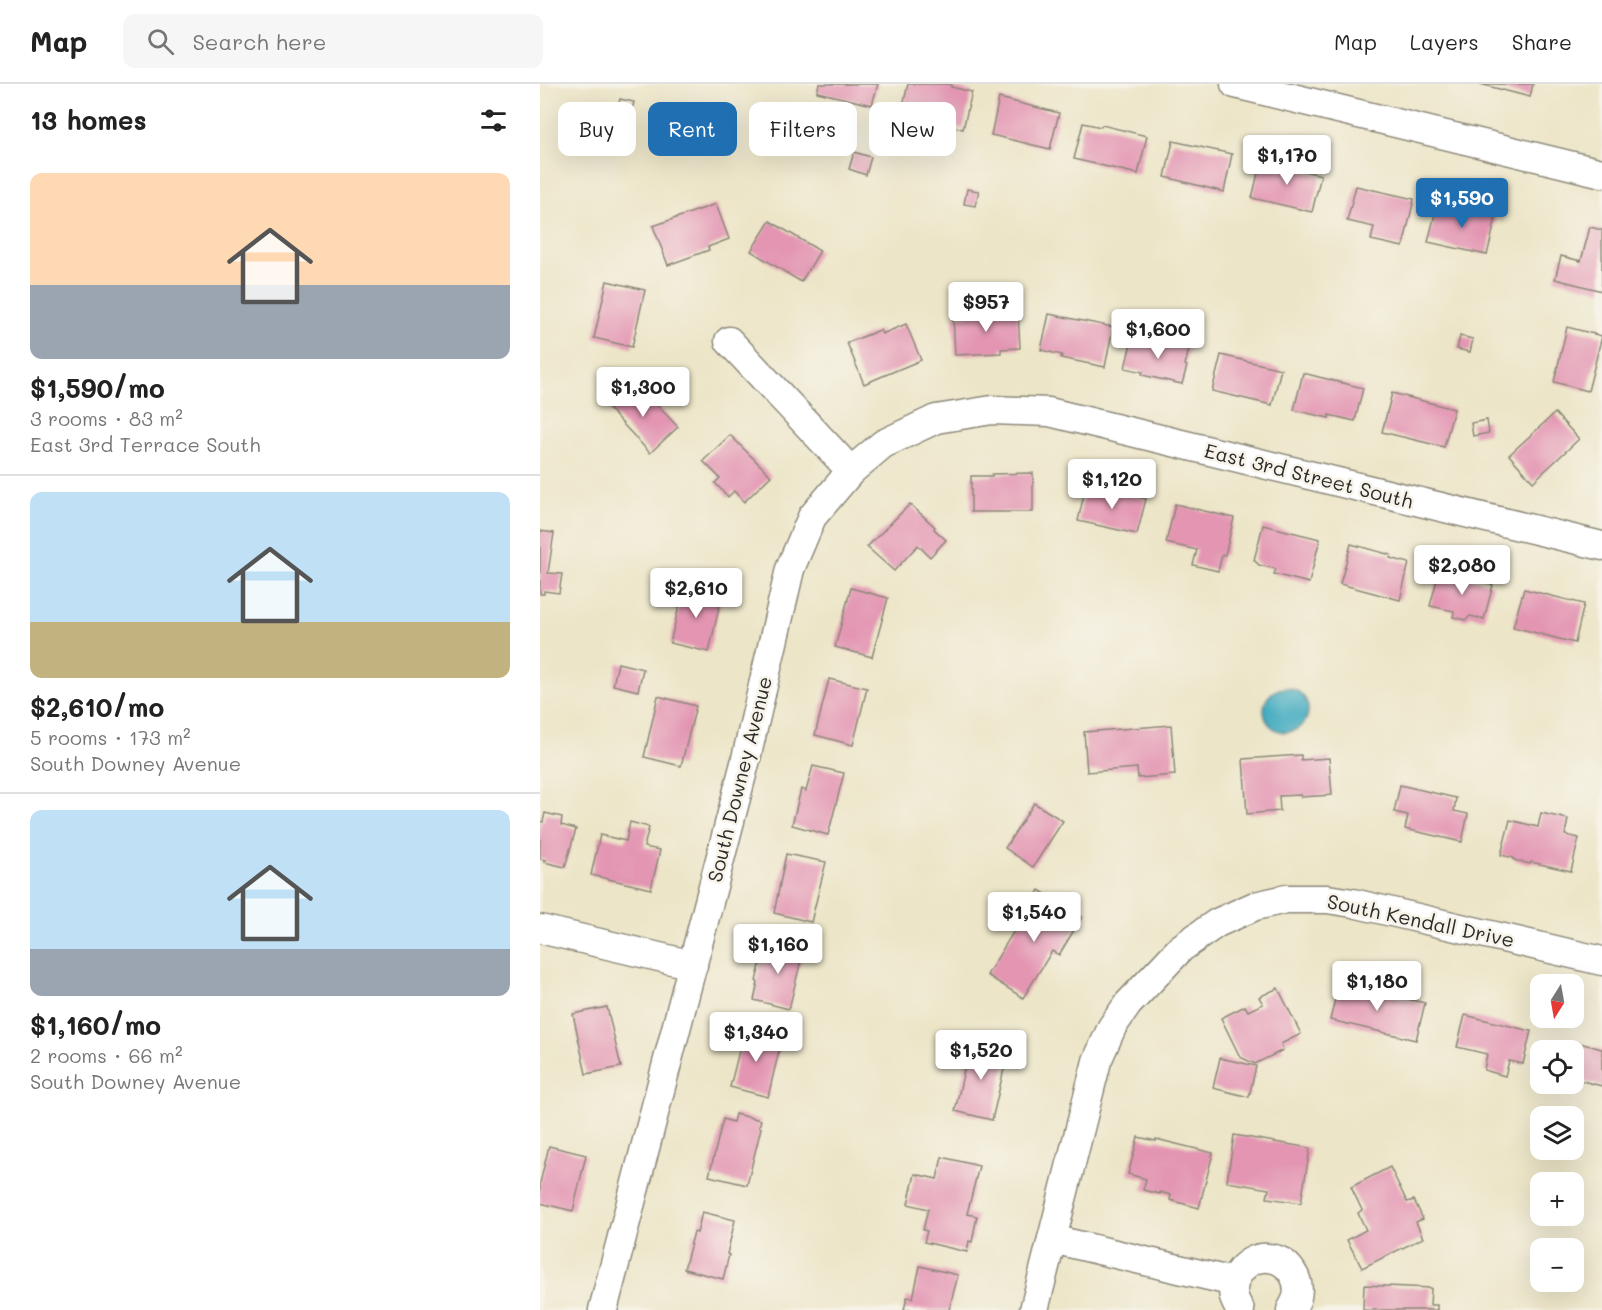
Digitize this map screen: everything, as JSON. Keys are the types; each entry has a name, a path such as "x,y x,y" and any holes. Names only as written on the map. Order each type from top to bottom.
{"street":[{"path":"1235,84 1602,173"},
{"path":"729,342 851,471"},
{"name":"East 3rd Street South","path":"851,471 883,444 936,419 992,410 1049,412 1602,546"},
{"name":"South Downey Avenue","path":"603,1310 745,763 790,569 812,517 851,471"},
{"name":"South Kendall Drive","path":"1034,1310 1097,1061 1112,1028 1128,1004 1181,948 1217,923 1255,906 1286,899 1327,899 1353,903 1602,961"},
{"path":"540,929 693,965"},
{"path":"1052,1239 1234,1282"},
{"path":"1240,1310 1234,1296 1234,1282 1241,1269 1252,1260 1267,1257 1281,1262 1292,1271 1298,1284 1297,1299 1292,1310"}],"water":[{"path":"1286,688 1301,695 1308,710 1301,725 1286,732 1271,725 1264,710 1271,695"}],"building":[{"path":"819,84 878,84 873,102 869,102 869,104 817,92"},
{"path":"908,84 947,84 972,92 963,129 956,127 956,102 904,102"},
{"path":"1480,84 1533,84 1530,97"},
{"path":"999,98 1059,113 1050,149 991,135"},
{"path":"1083,123 1101,127 1102,125 1147,136 1138,174 1074,159"},
{"path":"1173,141 1232,154 1224,192 1165,177"},
{"path":"857,153 871,157 866,175 849,169 853,156 857,156"},
{"path":"1261,161 1321,175 1312,212 1252,198"},
{"path":"1356,186 1414,199 1403,247 1371,240 1374,227 1347,221"},
{"path":"967,189 979,191 975,206 964,204"},
{"path":"1438,202 1496,218 1487,255 1428,242"},
{"path":"716,204 729,239 708,247 709,250 668,265 653,226"},
{"path":"770,221 820,251 801,282 751,251"},
{"path":"1590,227 1602,230 1602,291 1555,279 1561,256 1581,261"},
{"path":"607,281 645,290 632,347 594,338"},
{"path":"1018,312 1020,348 1001,349 1001,353 955,355 953,316"},
{"path":"1049,314 1113,327 1105,367 1061,358 1062,355 1041,350"},
{"path":"906,324 921,360 864,384 847,343 880,330 882,334"},
{"path":"1567,327 1602,336 1588,391 1554,382"},
{"path":"1133,335 1189,349 1182,384 1142,375 1143,372 1125,368"},
{"path":"1460,336 1473,339 1470,352 1457,349"},
{"path":"1221,355 1281,369 1272,405 1212,391"},
{"path":"1303,373 1363,388 1355,421 1294,410"},
{"path":"636,383 678,427 650,453 609,409"},
{"path":"1392,393 1454,409 1444,447 1382,432"},
{"path":"1555,413 1579,439 1533,482 1509,455"},
{"path":"1487,420 1489,433 1473,436 1471,423"},
{"path":"730,435 771,476 744,502 734,491 728,497 715,483 720,478 703,461"},
{"path":"1033,473 1033,512 971,512 971,476"},
{"path":"1086,485 1146,499 1137,534 1078,521"},
{"path":"910,504 946,540 930,557 918,545 894,571 867,547"},
{"path":"1175,504 1234,518 1225,555 1222,555 1218,571 1193,565 1197,550 1166,543"},
{"path":"1263,525 1320,539 1309,583 1274,574 1276,569 1259,565 1254,560"},
{"path":"540,531 554,533 548,573 562,574 559,593 544,591 544,594 540,594"},
{"path":"1351,544 1391,555 1390,558 1409,563 1400,600 1340,584"},
{"path":"1446,571 1493,585 1484,619 1470,616 1466,620 1453,617 1454,611 1430,606 1439,572 1446,574"},
{"path":"684,586 722,594 709,652 670,643"},
{"path":"851,588 888,598 872,657 835,647"},
{"path":"1524,589 1584,604 1575,643 1513,627"},
{"path":"618,663 643,669 638,691 613,685"},
{"path":"829,679 867,688 853,745 815,735"},
{"path":"658,696 696,706 681,766 644,757"},
{"path":"1171,725 1175,775 1138,778 1137,768 1087,772 1084,732"},
{"path":"1301,755 1301,760 1329,758 1332,795 1279,796 1280,811 1247,814 1243,759"},
{"path":"813,766 844,773 828,835 792,825 801,789 806,791"},
{"path":"1400,785 1456,798 1454,811 1468,814 1462,842 1405,829 1408,815 1394,812"},
{"path":"1034,803 1063,821 1033,867 1005,848"},
{"path":"545,813 562,817 561,825 576,829 565,867 540,859 540,821 543,822"},
{"path":"1541,813 1568,819 1565,835 1579,838 1571,871 1531,862 1530,864 1501,855 1510,820 1538,827"},
{"path":"630,822 649,827 644,847 660,850 651,889 591,875 600,835 626,841"},
{"path":"786,854 826,862 811,922 774,913"},
{"path":"1039,890 1082,917 1059,955 1052,951 1023,998 987,975"},
{"path":"766,942 803,952 789,1009 754,1000 758,982 756,981"},
{"path":"1339,983 1425,1003 1416,1040 1330,1020"},
{"path":"1278,988 1301,1034 1281,1044 1283,1050 1255,1064 1240,1057 1221,1018 1245,1006 1248,1011 1263,1004 1259,997"},
{"path":"607,1007 621,1067 586,1074 573,1014"},
{"path":"1465,1015 1531,1031 1523,1064 1509,1061 1505,1076 1484,1070 1487,1054 1457,1047"},
{"path":"746,1030 782,1038 768,1097 730,1087"},
{"path":"970,1043 1008,1052 992,1120 955,1111"},
{"path":"1584,1044 1602,1049 1602,1086 1584,1082"},
{"path":"1220,1058 1256,1066 1249,1097 1213,1088"},
{"path":"735,1114 761,1120 747,1185 709,1176 723,1119 733,1122"},
{"path":"1234,1135 1310,1148 1301,1203 1267,1198 1269,1189 1227,1182"},
{"path":"1138,1137 1213,1153 1199,1208 1170,1200 1171,1195 1143,1190 1146,1179 1128,1174"},
{"path":"549,1146 586,1155 573,1211 540,1203 540,1183"},
{"path":"942,1157 979,1166 967,1214 977,1216 972,1242 969,1241 967,1252 924,1242 927,1231 923,1230 928,1209 908,1204 915,1174 937,1179"},
{"path":"1390,1167 1407,1202 1414,1200 1423,1219 1416,1222 1423,1238 1362,1268 1347,1240 1366,1230 1358,1213 1362,1210 1351,1187"},
{"path":"702,1212 735,1220 723,1279 684,1269"},
{"path":"920,1266 958,1275 949,1310 904,1310 907,1297 913,1298"},
{"path":"1364,1285 1431,1288 1430,1305 1437,1305 1437,1310 1363,1310"}]}
